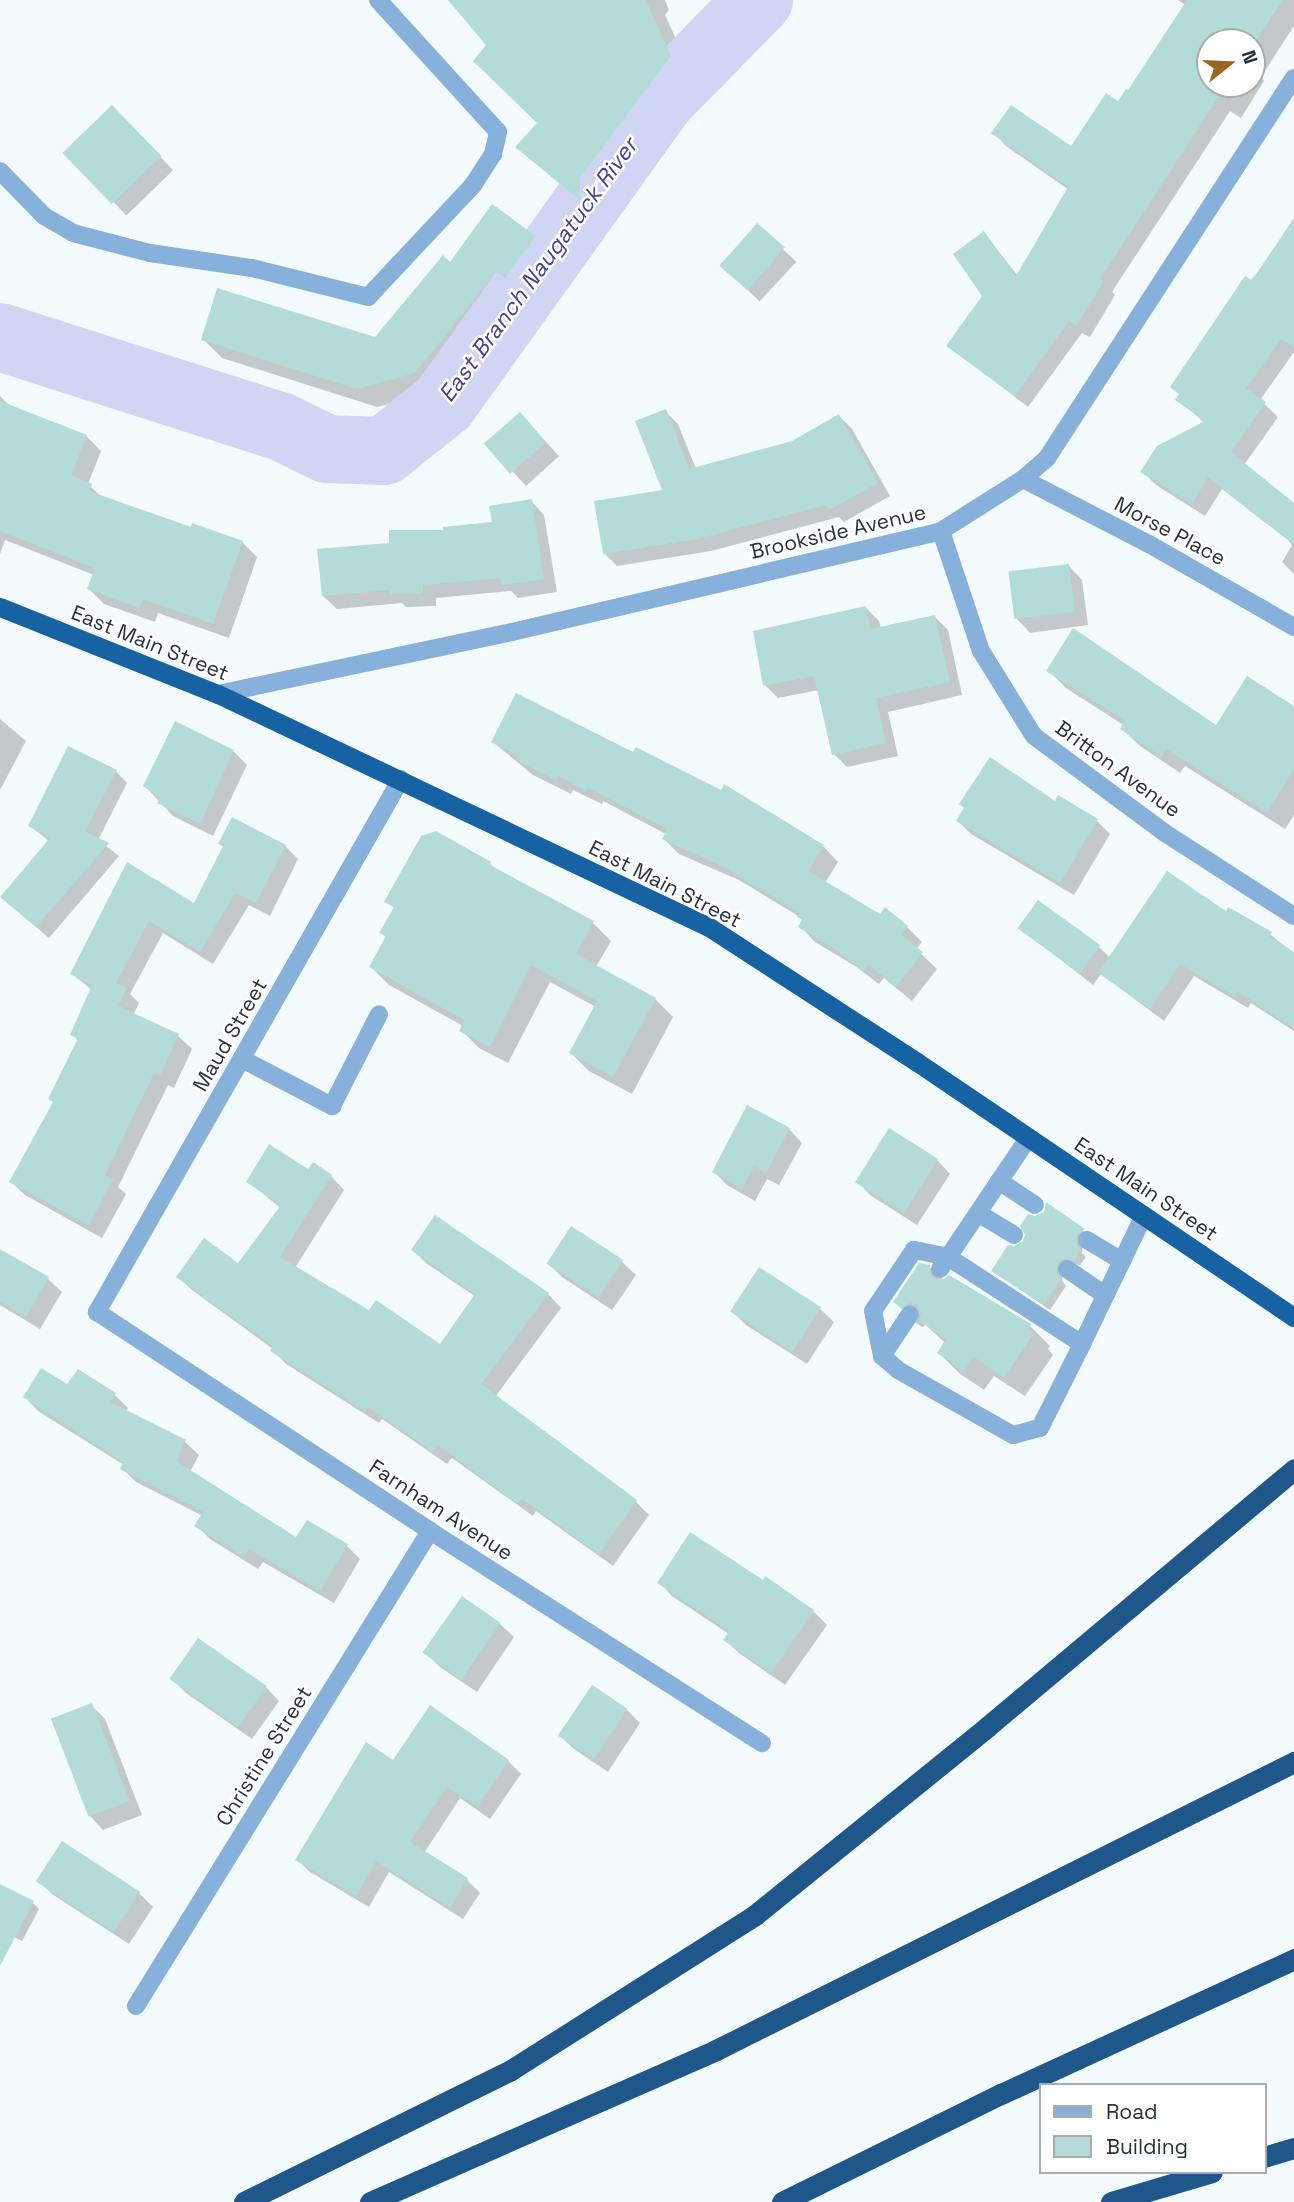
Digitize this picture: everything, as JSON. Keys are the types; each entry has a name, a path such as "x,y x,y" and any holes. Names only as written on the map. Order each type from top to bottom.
{"highway":[{"name":"East Main Street","path":"0,607 218,694 709,928 1029,1137 1294,1317"},
{"path":"244,2202 511,2070 755,1915 987,1727 1294,1469"},
{"path":"370,2202 716,2050 1294,1762"},
{"path":"782,2202 1001,2094 1294,1959"},
{"path":"1266,2156 1294,2148"},
{"path":"1111,2202 1205,2174"}],"street":[{"path":"0,171 44,216 73,233 150,253 252,268 368,297 473,185 493,154 498,132 378,0"},
{"name":"Brookside Avenue","path":"218,694 525,629 941,531 1023,479 1047,458 1294,78"},
{"name":"Morse Place","path":"1023,479 1149,544 1294,627"},
{"name":"Britton Avenue","path":"941,531 981,651 1034,736 1165,833 1294,916"},
{"name":"Maud Street","path":"97,1312 401,779"},
{"path":"242,1059 332,1106 379,1014"},
{"path":"944,1263 1029,1137"},
{"path":"999,1181 1035,1205"},
{"path":"978,1213 1014,1235"},
{"path":"1082,1344 944,1263 914,1250 873,1311 883,1356 898,1370 1013,1435 1040,1428 1082,1344 1144,1215"},
{"path":"1087,1240 1122,1261"},
{"path":"1068,1269 1105,1295"},
{"name":"Farnham Avenue","path":"97,1312 430,1531 762,1743"},
{"path":"883,1356 910,1314"},
{"name":"Christine Street","path":"136,2006 430,1531"}],"building":[{"path":"448,0 646,0 671,56 580,178 580,200 515,147 537,123 473,61 486,45"},
{"path":"1187,0 1283,0 1264,28 1196,28 1196,98 1218,98 1100,279 1104,281 1076,326 1069,321 1015,396 946,346 982,296 953,254 984,231 1016,276 1068,187 991,133 1011,105 1071,146 1106,93 1118,101 1126,89 1128,90"},
{"path":"112,105 161,156 112,204 62,153"},
{"path":"492,204 536,236 505,278 496,272 415,373 357,389 201,340 217,288 375,337 443,255 450,262"},
{"path":"1294,218 1294,348 1281,339 1246,388 1266,402 1231,452 1294,503 1294,544 1208,477 1192,504 1140,472 1157,446 1205,421 1175,400 1179,394 1170,387 1245,276 1251,280 1257,273"},
{"path":"757,223 785,247 748,290 720,266"},
{"path":"0,401 87,435 71,475 92,484 89,491 191,527 192,523 243,541 213,624 143,599 139,608 87,589 95,568 0,531"},
{"path":"666,409 689,469 792,441 839,414 878,483 829,510 826,505 697,539 603,554 594,501 662,490 635,421"},
{"path":"520,412 546,442 510,474 484,443"},
{"path":"532,499 544,579 502,585 501,578 423,585 423,594 390,594 390,590 322,596 317,549 389,543 389,530 443,530 443,527 492,522 489,506"},
{"path":"1069,564 1075,612 1014,619 1008,571"},
{"path":"866,606 870,629 935,615 950,682 876,698 886,743 832,755 814,676 763,686 753,631"},
{"path":"1073,628 1216,725 1247,676 1294,706 1294,769 1267,813 1166,749 1162,757 1120,729 1125,721 1046,671"},
{"path":"516,693 633,752 636,747 721,790 724,784 824,845 808,871 880,914 885,907 908,926 901,935 923,952 896,987 868,964 863,971 838,951 798,927 802,920 797,917 799,913 722,866 662,839 667,829 588,788 586,791 558,776 555,780 516,760 518,756 491,742"},
{"path":"175,721 234,750 200,824 157,803 160,798 143,786"},
{"path":"68,746 117,770 85,831 109,843 36,927 0,897 50,838 28,826"},
{"path":"990,757 1055,801 1058,795 1098,819 1060,883 956,821 964,808 959,804"},
{"path":"232,817 286,845 256,903 235,893 200,952 149,921 116,983 127,988 118,1006 179,1034 160,1076 154,1073 105,1175 113,1179 89,1225 9,1182 53,1102 48,1099 78,1038 70,1035 92,985 70,974 127,862 194,903 223,846 218,844"},
{"path":"436,831 491,862 490,865 594,921 576,954 656,998 613,1077 569,1053 597,1001 531,965 490,1047 459,1031 464,1020 369,967 386,936 379,933 394,907 384,902 421,836"},
{"path":"1167,871 1226,911 1228,907 1272,932 1269,936 1294,952 1294,1028 1237,991 1234,996 1180,964 1150,1009 1098,973"},
{"path":"1038,900 1100,945 1080,974 1017,928"},
{"path":"747,1105 790,1128 766,1173 754,1166 742,1189 712,1172"},
{"path":"889,1128 938,1159 904,1213 855,1182"},
{"path":"269,1144 308,1169 313,1162 332,1175 280,1257 369,1310 376,1300 440,1344 475,1294 411,1250 435,1215 549,1293 481,1384 637,1500 599,1554 522,1499 518,1504 438,1445 433,1452 368,1407 365,1411 270,1351 273,1346 176,1277 204,1238 238,1263 281,1205 246,1182"},
{"path":"1046,1202 1085,1229 1077,1235 1077,1245 1081,1249 1074,1260 1063,1259 1057,1263 1057,1273 1061,1279 1044,1305 991,1271 1008,1245 1014,1246 1023,1241 1025,1235 1020,1226 1028,1214 1035,1216 1044,1212"},
{"path":"571,1226 623,1260 598,1298 546,1264"},
{"path":"0,1249 49,1277 26,1317 0,1301"},
{"path":"919,1263 930,1265 930,1273 934,1279 944,1279 949,1275 1031,1324 1028,1329 1034,1333 1004,1378 974,1357 964,1371 937,1353 946,1339 919,1321 921,1314 917,1305 910,1303 901,1308 893,1302"},
{"path":"759,1267 821,1307 792,1352 730,1311"},
{"path":"41,1368 67,1384 78,1369 116,1393 110,1402 186,1440 176,1461 296,1537 307,1520 348,1544 320,1591 249,1549 244,1557 194,1526 203,1512 120,1469 123,1462 23,1397"},
{"path":"690,1532 763,1580 765,1576 814,1610 771,1673 723,1640 729,1631 657,1583"},
{"path":"462,1596 501,1623 461,1679 422,1653"},
{"path":"198,1638 267,1686 238,1727 169,1679"},
{"path":"592,1685 628,1709 594,1760 558,1736"},
{"path":"92,1703 130,1801 89,1817 51,1719"},
{"path":"430,1705 509,1760 477,1807 447,1787 410,1842 468,1878 450,1908 376,1861 356,1896 295,1860 366,1742 393,1760"},
{"path":"62,1841 140,1892 114,1932 36,1881"},
{"path":"0,1884 34,1901 0,1966"}],"waterway":[{"name":"East Branch Naugatuck River","path":"0,337 282,427 327,449 384,451 444,403 662,99 759,0"}]}
